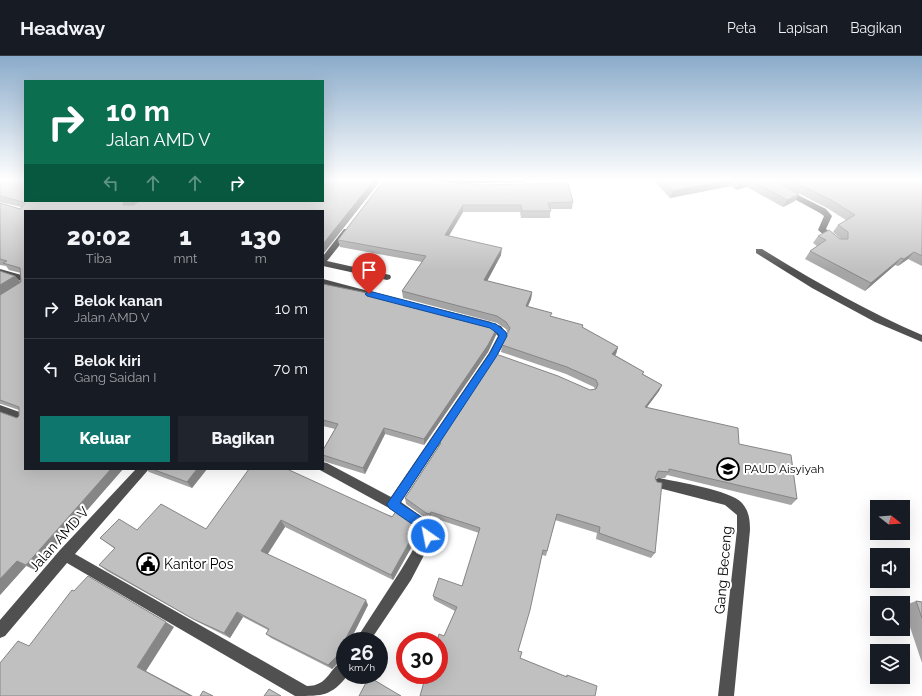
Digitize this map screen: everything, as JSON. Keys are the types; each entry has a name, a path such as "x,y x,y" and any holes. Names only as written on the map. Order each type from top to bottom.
{"street":[{"path":"821,210 828,216 822,230 839,243"},
{"path":"324,261 352,224"},
{"path":"760,251 815,286 878,320 922,339"},
{"path":"324,262 387,277"},
{"path":"0,272 24,280"},
{"path":"324,282 385,298"},
{"path":"393,504 497,356 503,336 502,332 498,328 477,322"},
{"path":"0,409 24,419"},
{"path":"324,469 393,504 428,528 428,536 406,575 368,632"},
{"name":"Jalan AMD V","path":"0,631 65,555 142,470"},
{"name":"Gang Beceng","path":"659,483 726,500 737,505 742,512 744,521 741,559 726,696"},
{"path":"65,555 306,694 314,696 322,693 336,681"}],"building":[{"path":"0,210 350,210 324,243 324,210 24,210 24,470 110,470 26,565 17,561 0,579 0,412 17,418 19,416 19,407 0,400 0,295 21,282 20,268 3,263 7,261 0,259"},
{"path":"361,210 460,210 445,235 502,248 484,280 532,292 526,306 552,313 550,316 583,325 582,327 618,347 612,354 644,372 642,374 662,385 645,407 738,428 739,444 791,455 797,499 669,469 669,472 658,471 655,478 657,482 662,483 655,553 599,533 600,527 557,514 547,551 543,550 530,610 518,651 522,652 520,658 567,677 567,675 597,686 595,696 420,696 423,684 448,684 448,632 446,632 457,607 433,596 439,578 462,586 480,528 431,512 430,514 426,513 405,498 441,443 437,442 496,354 558,376 590,390 596,389 598,384 596,380 567,367 502,345 510,328 506,322 497,316 402,291 426,256 338,240"},
{"path":"522,210 551,210 551,211 522,211"},
{"path":"847,210 922,210 922,256 914,252 904,259 901,258 871,283 810,251 826,240 818,236 829,230 840,239 848,239 848,232 838,225 855,215"},
{"path":"0,271 15,276 0,285"},
{"path":"324,284 397,299 490,322 497,328 488,345 424,439 384,428 363,468 324,455 324,448 338,424 324,420"},
{"path":"155,470 196,470 187,482"},
{"path":"248,470 289,470 392,517 397,510 419,525 391,575 281,520 261,551 366,600 349,632 336,632 336,657 328,665 266,634 269,629 237,612 224,633 193,619 99,565 115,548 100,538 119,519 137,530 161,504 206,529"},
{"path":"88,576 166,622 137,667 191,696 0,696 0,663 18,641 29,646 72,590 74,591"},
{"path":"916,601 922,602 922,618"},
{"path":"365,684 381,684 401,696 359,696"},
{"path":"269,689 281,696 264,696"},
{"path":"203,691 213,696 200,696"}],"place":[{"name":"PAUD Aisyiyah","path":"728,469"},
{"name":"Kantor Pos","path":"148,564"}],"route":[{"path":"369,294 493,326 502,332 503,336 493,355 393,504 428,528 428,536"}]}
